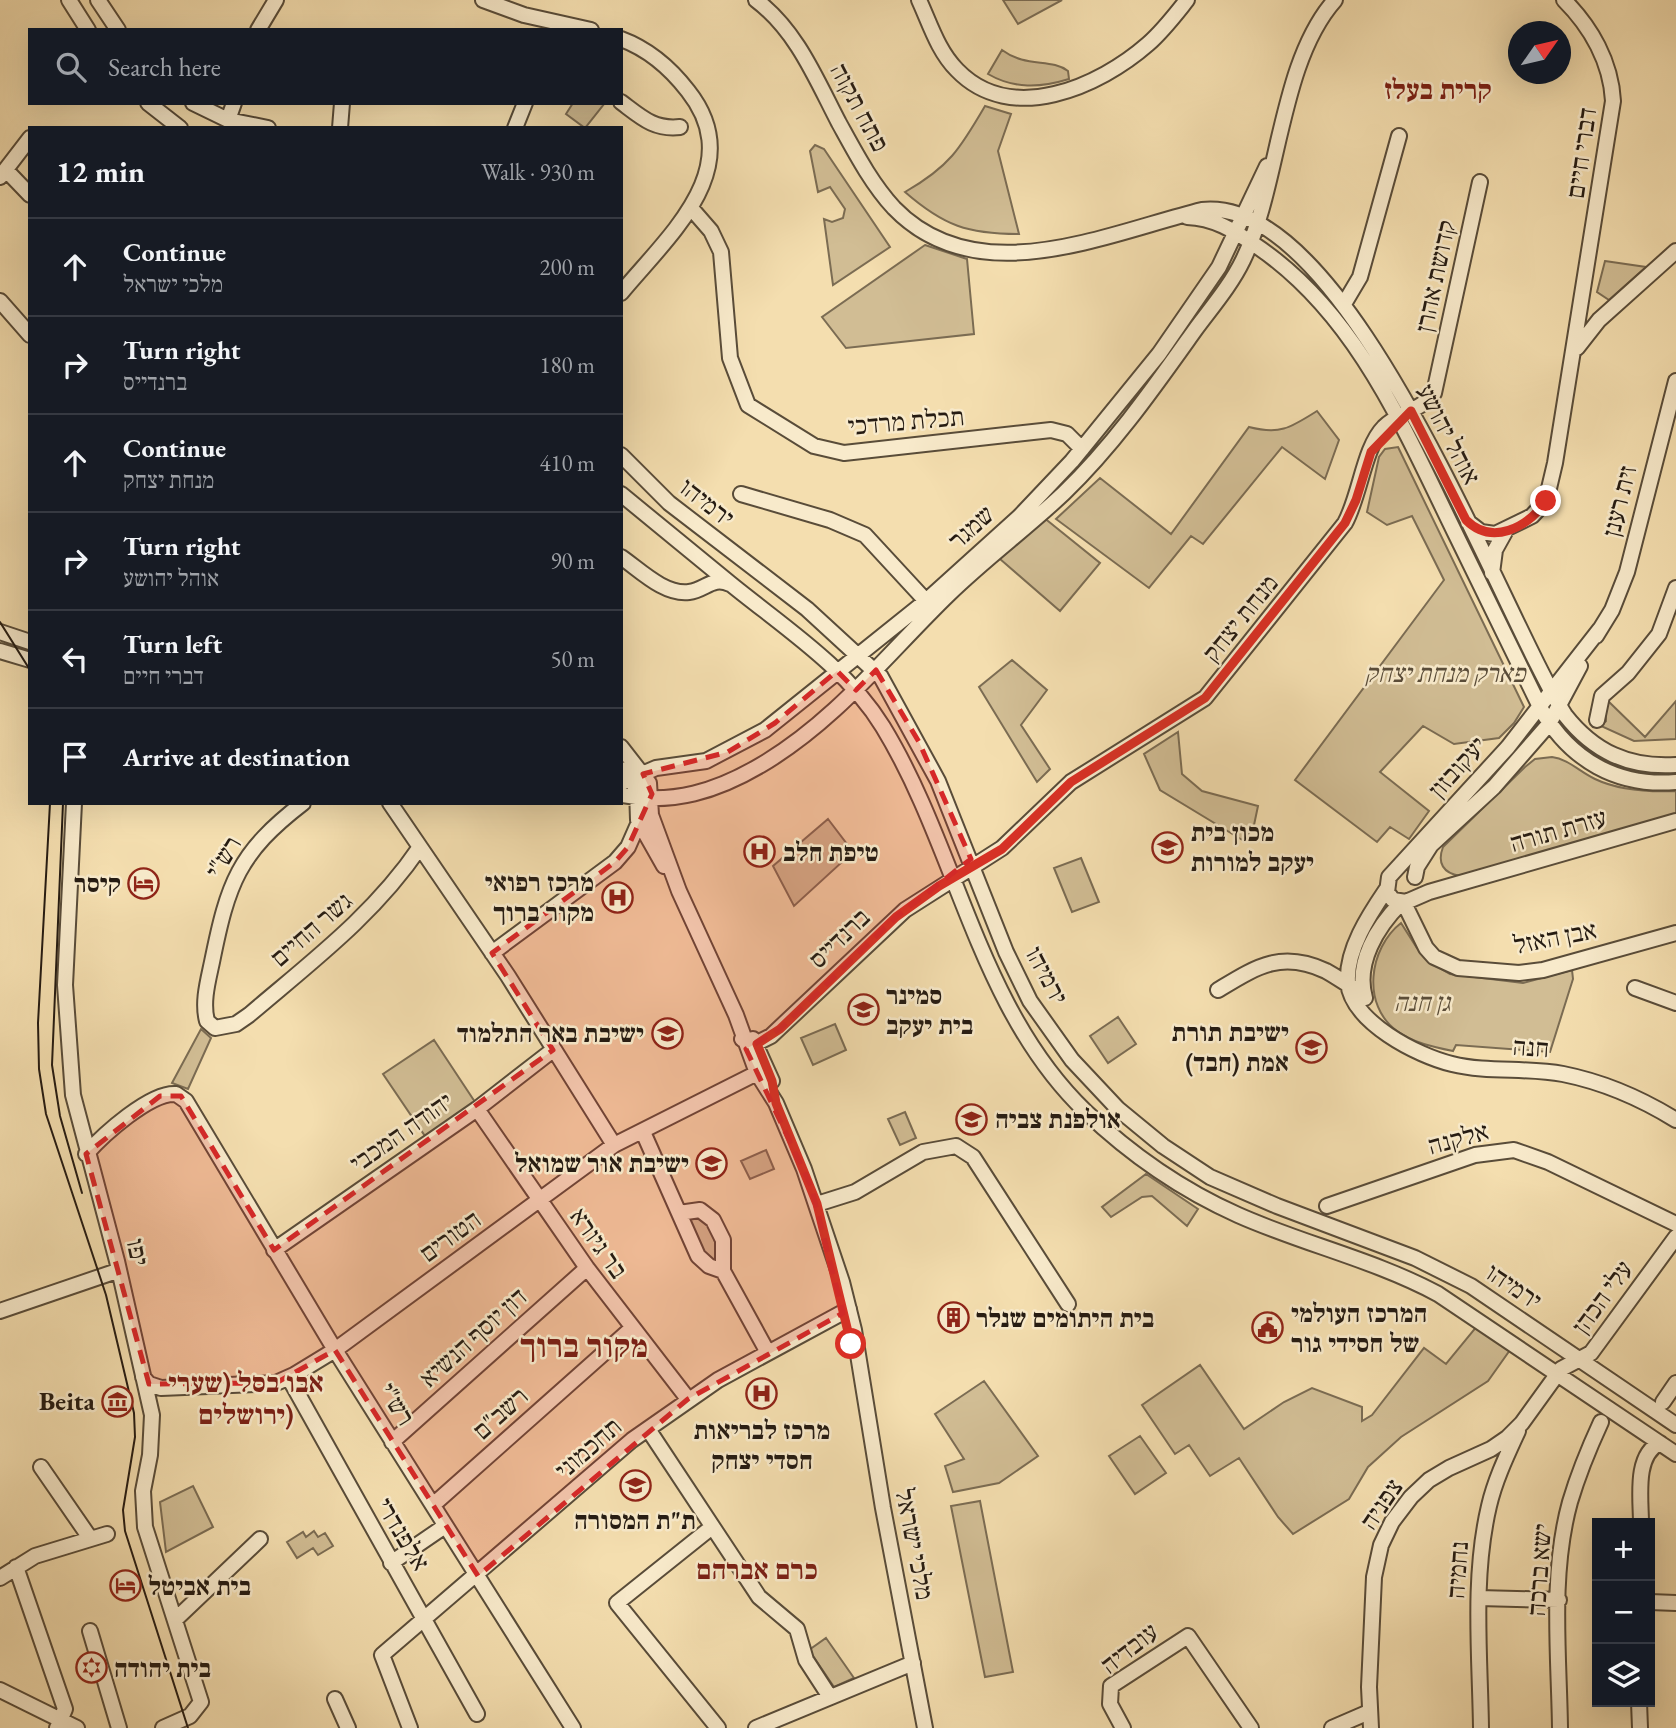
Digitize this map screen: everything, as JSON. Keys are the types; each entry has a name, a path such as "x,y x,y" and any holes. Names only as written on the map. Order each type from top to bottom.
{"street":[{"path":"69,0 87,28"},
{"path":"98,0 117,28"},
{"path":"483,0 547,25 573,28"},
{"name":"פתח תקוה","path":"756,0 794,40 862,165 884,196 907,220 925,232"},
{"path":"919,0 940,47 957,70 988,93 1027,100 1065,91 1125,61 1160,33 1188,0"},
{"path":"1272,159 1306,50 1335,0"},
{"name":"דברי חיים","path":"1505,532 1532,516 1546,501 1572,365 1611,123 1612,90 1607,65 1598,46 1564,0"},
{"path":"259,28 272,1"},
{"path":"623,40 646,51 680,80 709,127 711,140 708,169 691,208 623,291"},
{"path":"623,103 652,125 663,129 680,127"},
{"path":"151,105 177,126"},
{"path":"198,105 228,120 258,126"},
{"path":"228,120 232,105"},
{"path":"340,124 342,105"},
{"path":"516,126 524,105"},
{"path":"1343,304 1360,277 1399,136"},
{"path":"28,141 3,173 28,192"},
{"name":"שמגר","path":"629,776 662,767 701,763 728,752 775,723 858,653 926,601 1019,517 1082,449 1154,362 1211,280 1272,159"},
{"name":"שמגר","path":"623,798 689,796 732,780 778,754 856,690 951,592 1064,492 1102,451 1186,343 1236,272 1258,224 1272,159"},
{"name":"קדושת אהרן","path":"1403,417 1430,398 1436,388 1480,182"},
{"name":"תכלת מרדכי","path":"691,208 718,241 730,358 741,393 757,414 814,446 844,453 1040,431 1067,434 1082,449 1102,451"},
{"name":"אוהל יהושע","path":"925,232 976,251 1011,254 1060,247 1211,209 1242,214 1258,224 1305,261 1343,304 1403,417 1549,724 1570,748 1600,769 1635,780 1676,782"},
{"name":"אוהל יהושע","path":"1168,219 1207,219 1251,242 1298,277 1330,312 1403,417 1466,520 1560,707 1583,736 1606,753 1634,764 1676,765"},
{"path":"1599,320 1676,251"},
{"name":"דברי חיים","path":"1572,365 1583,336 1599,320 1587,302 1586,283"},
{"path":"0,302 28,332"},
{"name":"זית רענן","path":"1552,693 1612,610 1626,572 1676,381"},
{"name":"מנחת יצחק","path":"973,863 1009,833 1056,785 1171,722 1216,687 1345,523 1356,500 1371,452 1403,417"},
{"name":"ירמיהו","path":"623,457 669,503 788,594 876,670 919,742 973,863 1006,952 1030,1001 1084,1074 1138,1127 1210,1177 1449,1274 1676,1425"},
{"path":"741,494 830,520 864,535 926,601"},
{"name":"ירמיהו","path":"623,496 837,671 869,705 909,776 989,965 1031,1044 1072,1098 1119,1141 1157,1169 1232,1212 1424,1287 1479,1319 1676,1454"},
{"path":"1466,520 1488,534 1505,532"},
{"path":"1493,575 1495,550 1505,532"},
{"path":"623,558 666,588 691,592 721,580 731,584"},
{"path":"704,561 711,576 706,585"},
{"path":"1597,720 1602,696 1628,673 1659,634 1676,588"},
{"name":"זית רענן","path":"1560,707 1600,629"},
{"path":"0,632 28,641"},
{"path":"0,651 28,659"},
{"name":"יעקובזון","path":"1395,871 1541,709 1552,693"},
{"path":"826,717 847,706 869,705"},
{"name":"יעקובזון","path":"1416,878 1417,867 1431,845 1494,787 1549,724 1560,707"},
{"path":"623,754 629,776"},
{"name":"מלכי ישראל","path":"629,776 649,783 639,822 679,891"},
{"name":"מלכי ישראל","path":"645,799 679,891 736,1015 772,1081 776,1103"},
{"path":"492,953 615,862 628,847 639,822 623,801"},
{"name":"יפו","path":"74,805 65,1010 73,1096 86,1154 117,1261 153,1432 143,1491 143,1516 201,1702 190,1716 163,1728"},
{"name":"רש\"י","path":"219,1029 207,1021 205,993 231,885 253,849 272,828 301,805"},
{"path":"391,805 492,953 614,1146"},
{"name":"עזרת תורה","path":"1408,900 1676,821"},
{"name":"גשר החיים","path":"219,1029 236,1024 352,928 387,893 420,847"},
{"name":"ברנדייס","path":"750,1042 780,1029 896,917 973,863"},
{"path":"1349,987 1350,961 1358,939 1386,890 1387,879 1395,871 1406,870 1416,878 1418,889 1380,928 1365,964 1364,994 1374,1020 1382,1030"},
{"name":"עזרת תורה","path":"1416,878 1429,884 1454,886"},
{"path":"1386,890 1391,899 1408,900"},
{"name":"אבן האזל","path":"1408,900 1417,931 1426,948 1445,964 1458,968 1519,973 1544,970 1676,933"},
{"path":"1218,990 1253,969 1284,961 1311,965 1364,994"},
{"name":"חנה","path":"1349,987 1358,1006 1382,1030 1415,1051 1453,1064 1542,1070 1583,1079 1649,1105 1676,1120"},
{"path":"1635,988 1676,1003"},
{"name":"מלכי ישראל","path":"750,1042 757,1073 776,1103 817,1204 846,1311 859,1368 925,1728"},
{"name":"יהודה המכבי","path":"274,1250 477,1109 553,1050"},
{"path":"757,1073 765,1074 772,1081"},
{"name":"הטורים","path":"143,1377 149,1384 161,1388 276,1383 289,1378 335,1349 614,1146 757,1073"},
{"name":"רש\"י","path":"86,1154 115,1126 160,1096 176,1094 186,1101 392,1442 573,1728"},
{"name":"בר גיורא","path":"477,1109 631,1329 688,1399"},
{"path":"643,1132 702,1262 723,1271"},
{"path":"817,1204 855,1192 923,1152 957,1146 973,1157 1068,1304"},
{"name":"אלקנה","path":"1327,1206 1475,1154 1514,1150 1548,1162 1676,1224"},
{"path":"679,1213 700,1210 713,1220 725,1252 723,1271 767,1351"},
{"name":"עלי הכהן","path":"1557,1373 1564,1366 1581,1361 1594,1350 1676,1237"},
{"name":"דון יוסף הנשיא","path":"392,1442 587,1268"},
{"path":"0,1311 117,1271"},
{"name":"תחכמוני","path":"410,1728 382,1655 427,1620 648,1429 688,1399 767,1351 846,1311"},
{"name":"רשב\"ם","path":"433,1505 631,1329"},
{"name":"צפניה","path":"1371,1728 1369,1712 1374,1577 1386,1534 1405,1504 1429,1480 1456,1464 1491,1449 1522,1423 1557,1373"},
{"name":"אלפנדרי","path":"289,1378 391,1563 427,1620 477,1714"},
{"path":"1663,1402 1676,1383"},
{"name":"ישא ברכה","path":"1560,1728 1559,1600 1569,1504 1601,1422"},
{"name":"נחמיה","path":"1481,1728 1479,1598 1488,1507 1522,1423"},
{"path":"648,1429 759,1597 792,1621 801,1637 806,1660 830,1696"},
{"path":"1641,1518 1643,1465 1648,1451 1660,1443"},
{"path":"1491,1449 1500,1453 1504,1462"},
{"path":"41,1467 90,1538"},
{"path":"391,1563 445,1526"},
{"path":"712,1527 617,1603 718,1728"},
{"path":"0,1578 35,1556 107,1534"},
{"path":"175,1620 260,1539"},
{"path":"16,1567 65,1709 59,1724"},
{"path":"1479,1598 1559,1600"},
{"path":"1655,1602 1676,1603"},
{"path":"90,1631 119,1728"},
{"name":"עובדיה","path":"1123,1728 1110,1704 1111,1686 1188,1636 1251,1728"},
{"path":"766,1726 830,1696 913,1663"},
{"path":"0,1690 59,1724 77,1728"},
{"path":"335,1699 348,1728"},
{"path":"1639,1707 1640,1728"},
{"path":"1332,1728 1369,1712"}],"highlighted area":[{"path":"876,670 919,742 971,859 896,917 780,1029 746,1049 811,1186 843,1313 688,1399 478,1576 335,1350 276,1383 149,1384 86,1154 160,1096 181,1096 274,1250 553,1050 492,953 615,862 628,847 652,794 643,774 728,752 775,723 837,671 856,690"}],"green space":[{"path":"1003,0 1062,0 1018,24"},
{"path":"1002,50 1020,59 1061,67 1068,71 1069,79 1027,86 998,79 988,74"},
{"path":"572,105 603,105 587,126 582,126 566,114"},
{"path":"985,106 1011,114 998,151 1019,234 985,232 958,226 932,213 905,192 933,174 952,156"},
{"path":"815,145 824,149 890,247 833,285 824,219 832,222 843,218 845,209 830,187 818,192 810,151"},
{"path":"925,245 967,259 974,334 846,348 822,317"},
{"path":"1605,261 1646,267 1609,300 1597,292"},
{"path":"1317,411 1339,440 1325,479 1282,447 1203,544 1191,536 1149,588 1056,519 1100,478 1171,534 1249,427 1277,430 1299,422"},
{"name":"פארק מנחת יצחק","path":"1398,447 1524,707 1514,723 1499,738 1454,744 1423,726 1380,772 1429,811 1409,839 1390,827 1377,842 1295,780 1444,580 1412,516 1387,525 1367,512 1379,457 1385,449"},
{"path":"1043,517 1100,563 1060,611 1000,559"},
{"path":"1012,660 1047,690 1021,725 1050,769 1037,782 979,687"},
{"path":"1605,698 1645,737 1676,701 1676,739 1634,741 1601,726 1606,721"},
{"path":"1178,732 1182,774 1202,791 1258,806 1254,825 1244,841 1160,790 1144,754"},
{"path":"1552,757 1614,786 1645,791 1676,791 1676,815 1460,876 1446,870 1441,862 1443,847 1525,767 1535,759"},
{"path":"828,819 853,852 794,906 773,866"},
{"path":"1081,858 1099,902 1072,912 1054,868"},
{"name":"גן חנה","path":"1401,923 1417,948 1433,964 1450,974 1523,983 1572,970 1573,979 1550,1052 1456,1045 1453,1051 1417,1042 1397,1031 1378,1007 1373,977 1382,947"},
{"path":"1118,1017 1136,1044 1108,1063 1090,1036"},
{"path":"835,1024 846,1050 813,1065 801,1038"},
{"path":"201,1029 211,1038 188,1089 172,1083"},
{"path":"434,1040 475,1102 425,1136 383,1074"},
{"path":"905,1112 916,1138 900,1145 888,1119"},
{"path":"766,1150 774,1169 750,1179 741,1161"},
{"path":"1146,1174 1198,1209 1187,1226 1152,1196 1142,1197 1111,1217 1102,1207"},
{"path":"696,1215 712,1228 719,1261 712,1262 697,1242 690,1218"},
{"path":"1477,1326 1510,1350 1488,1381 1401,1437 1368,1467 1349,1499 1293,1534 1278,1517 1239,1458 1210,1476 1189,1445 1175,1454 1142,1405 1200,1365 1244,1429 1284,1402 1312,1388 1362,1407 1362,1421 1372,1415 1424,1348 1446,1364"},
{"path":"984,1381 1038,1456 999,1483 953,1492 945,1466 964,1459 935,1414"},
{"path":"1140,1436 1166,1473 1135,1494 1109,1456"},
{"path":"193,1486 213,1527 166,1552 160,1502"},
{"path":"980,1501 1013,1672 985,1677 951,1506"},
{"path":"314,1531 318,1537 325,1533 333,1546 318,1555 313,1548 297,1558 287,1542 303,1532 306,1537"},
{"path":"826,1638 854,1678 834,1687 809,1650"}],"tram line":[{"path":"0,622 28,667"},
{"path":"50,805 38,1023 39,1069 46,1114 106,1295 134,1413 135,1437 123,1510 125,1531 188,1728"},
{"path":"63,805 52,1065 60,1116 82,1193"}],"place":[{"name":"מכון בית יעקב למורות","path":"1168,847"},
{"name":"טיפת חלב","path":"760,852"},
{"name":"קיסר","path":"144,883"},
{"name":"מרכז רפואי מקור ברוך","path":"617,897"},
{"name":"סמינר בית יעקב","path":"863,1010"},
{"name":"ישיבת באר התלמוד","path":"667,1033"},
{"name":"ישיבת תורת אמת (חבד)","path":"1312,1047"},
{"name":"אולפנת צביה","path":"972,1119"},
{"name":"ישיבת אור שמואל","path":"712,1163"},
{"name":"בית היתומים שנלר","path":"953,1318"},
{"name":"המרכז העולמי של חסידי גור","path":"1268,1328"},
{"name":"מרכז לבריאות חסדי יצחק","path":"762,1394"},
{"name":"Beita","path":"118,1401"},
{"name":"ת\"ת המסורה","path":"635,1485"},
{"name":"בית אביטל","path":"125,1586"},
{"name":"בית יהודה","path":"91,1668"}],"district":[{"name":"קרית בעלז","path":"1438,89"},
{"name":"מקור ברוך","path":"584,1345"},
{"name":"אבו בסל (שערי ירושלים)","path":"246,1398"},
{"name":"כרם אברהם","path":"757,1569"}],"route":[{"path":"851,1344 817,1204 776,1103 772,1081 757,1044 780,1029 896,917 939,886 1002,849 1045,804 1071,782 1171,722 1205,698 1250,646 1345,523 1352,511 1371,452 1411,411 1466,520 1476,529 1488,534 1505,532 1532,516 1546,501"}]}
